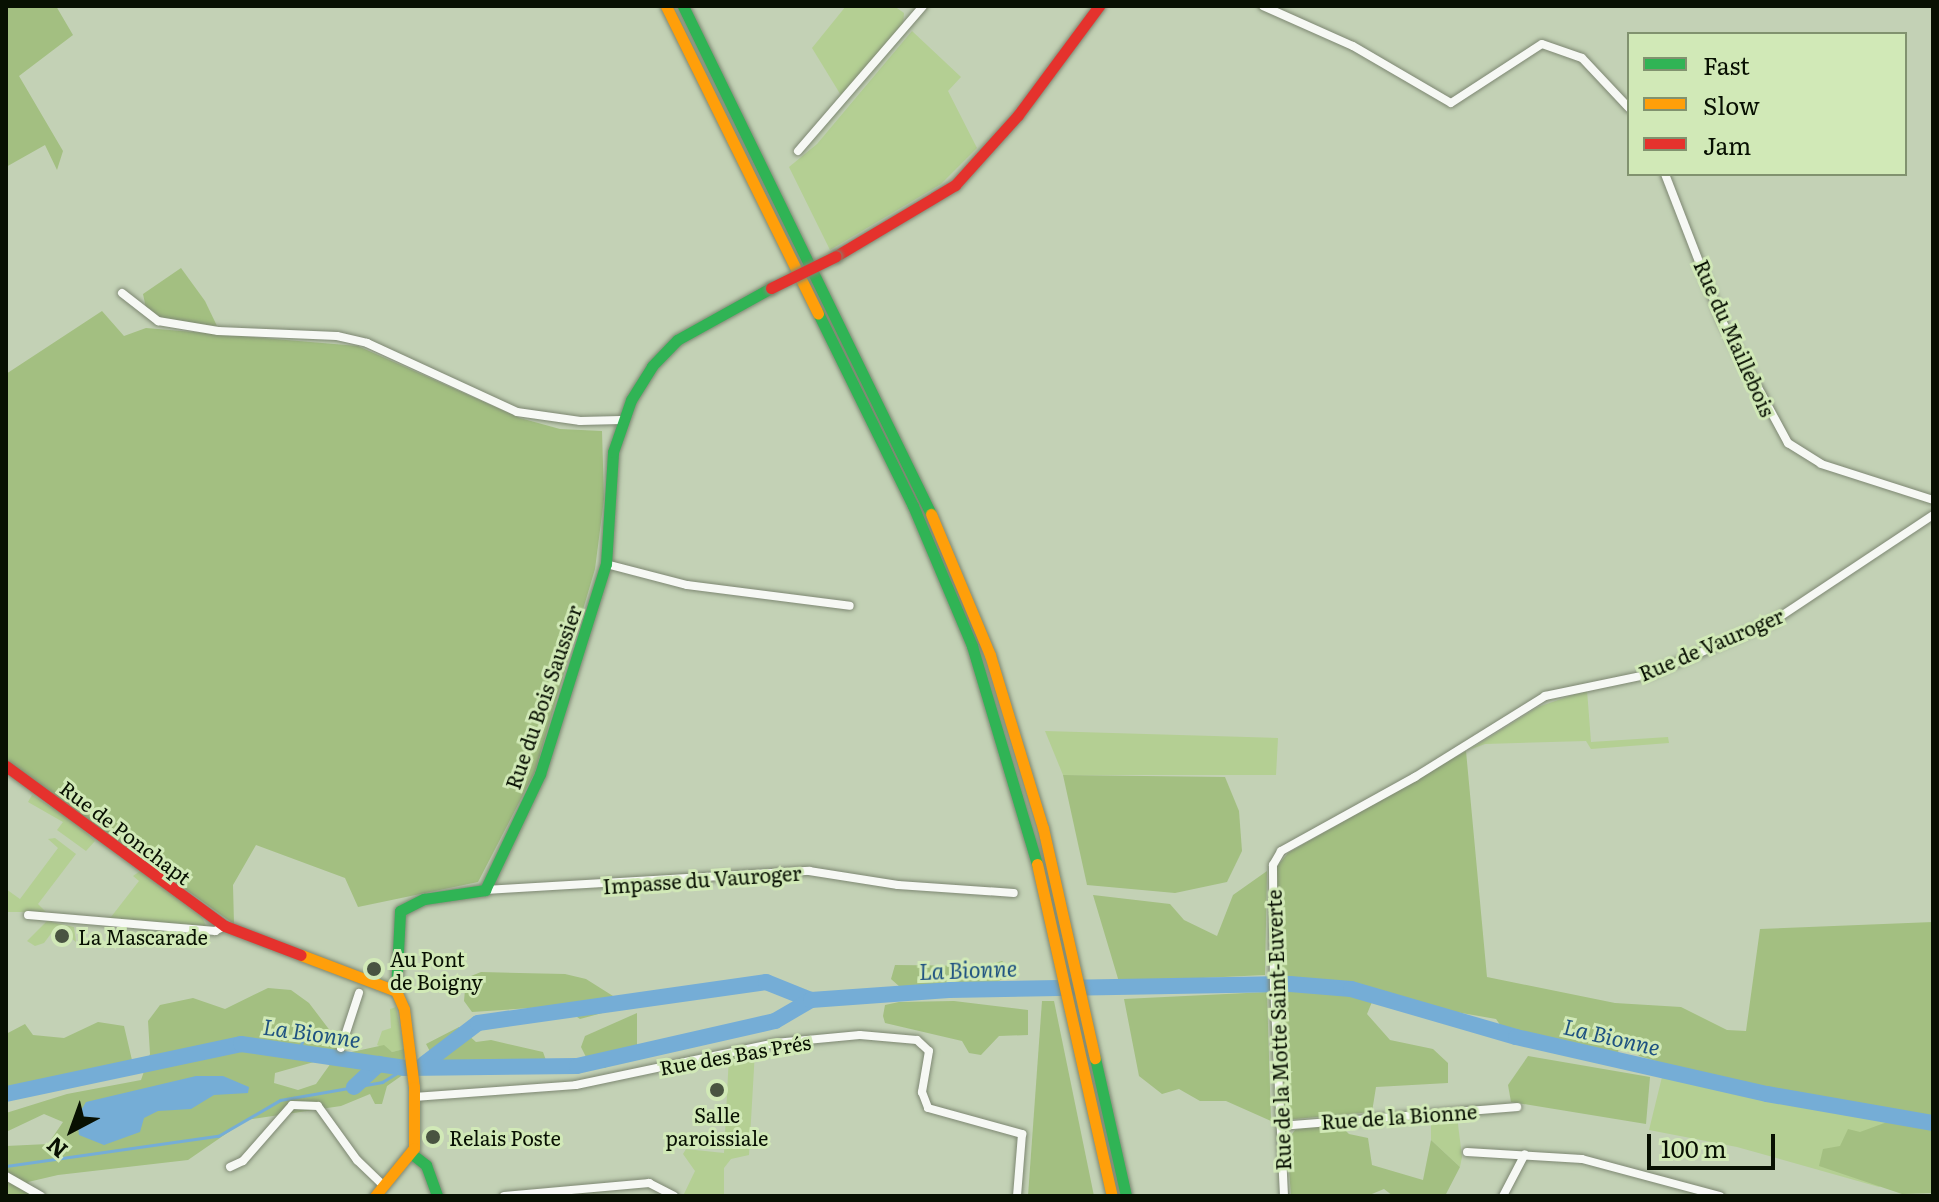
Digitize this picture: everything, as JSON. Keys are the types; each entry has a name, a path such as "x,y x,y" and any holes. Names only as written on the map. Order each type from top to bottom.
{"main road":[{"path":"666,6 913,506 955,605 1014,772 1112,1196"},
{"path":"683,6 970,602 1026,764 1126,1196"},
{"name":"Rue du Bois Saussier","path":"485,890 540,774 606,564 613,452 621,420 652,366 677,340 927,206 955,185 1018,115 1099,6"},
{"name":"Rue de Ponchapt","path":"6,766 225,926 365,976 396,991"},
{"path":"375,1196 412,1154 413,1075 396,991 400,911 424,899 485,890"},
{"path":"412,1154 426,1165 437,1196"}],"street":[{"path":"798,151 923,6"},
{"path":"1263,6 1353,46 1451,103 1542,44 1582,58 1627,106"},
{"name":"Rue du Maillebois","path":"1666,176 1722,321 1776,428 1821,464 1933,500"},
{"path":"122,293 158,321 218,331 337,336 380,348 517,412 580,421 621,420"},
{"name":"Rue de Vauroger","path":"1273,865 1281,851 1415,777 1518,710 1545,696 1650,674 1772,622 1933,515"},
{"path":"606,564 687,585 850,606"},
{"name":"Rue de la Motte Saint-Euverte","path":"1273,865 1274,993 1284,1196"},
{"name":"Impasse du Vauroger","path":"485,890 809,871 898,885 1014,893"},
{"name":"Rue de Ponchapt","path":"28,915 215,931 225,926"},
{"path":"341,1048 365,976"},
{"name":"Rue des Bas Prés","path":"414,1097 555,1086 775,1043 860,1035 917,1040 929,1051 922,1092 928,1108 1022,1134 1017,1196"},
{"path":"230,1167 243,1161 292,1105 318,1106 357,1160 384,1186"},
{"name":"Rue de la Bionne","path":"1281,1126 1517,1107"},
{"path":"1467,1152 1525,1154 1604,1163 1693,1193 1720,1196"},
{"path":"1503,1196 1525,1154"},
{"path":"6,1176 41,1196"},
{"path":"504,1196 649,1183 674,1196"}],"green space":[{"path":"6,6 56,6 73,35 19,76 63,151 57,170 45,145 6,167"},
{"path":"846,6 894,6 904,13 903,25 842,97 812,48"},
{"path":"912,31 961,77 948,91 977,148 941,184 830,250 789,167 817,144"},
{"path":"181,268 205,301 217,326 175,323 147,313 143,294"},
{"path":"102,311 124,336 146,328 358,346 520,418 560,429 602,431 604,499 595,569 535,772 478,882 358,907 345,878 256,845 233,885 234,924 6,761 6,374"},
{"path":"1587,690 1591,742 1668,737 1669,743 1591,749 1586,741 1485,744 1469,750 1538,707"},
{"path":"1045,731 1278,738 1276,775 1063,775"},
{"path":"1466,751 1487,977 1615,1003 1681,1007 1727,1030 1746,1031 1760,929 1933,922 1933,1193 1902,1194 1819,1166 1823,1149 1840,1146 1848,1129 1860,1132 1898,1118 1897,1110 1767,1094 1639,1056 1631,1040 1619,1036 1618,1057 1505,1032 1496,1019 1278,981 1271,874 1288,853"},
{"path":"1063,775 1225,777 1239,811 1242,851 1227,882 1175,893 1087,885"},
{"path":"32,795 73,820 95,841 86,851 57,830 63,822 28,802"},
{"path":"55,838 76,854 38,904 46,912 6,912 6,889 20,899 58,848 48,839"},
{"path":"140,871 202,917 206,926 100,917 111,917 139,881 133,876"},
{"path":"1267,871 1265,975 1119,982 1093,895 1170,904 1184,920 1217,936 1233,895"},
{"path":"47,921 74,927 76,942 56,927 44,943 35,946 27,941"},
{"path":"1002,961 1014,971 996,983 900,987 891,979 895,965 985,966"},
{"path":"481,972 565,974 586,979 613,996 606,1012 580,1019 561,1006 472,1012 464,1001 466,978"},
{"path":"268,988 291,990 309,1003 347,1053 384,1045 392,1052 404,1049 404,1074 387,1086 382,1104 375,1104 370,1094 341,1106 246,1120 188,1160 58,1175 28,1182 36,1196 6,1196 6,1146 48,1144 63,1122 44,1114 6,1132 6,1113 67,1094 141,1080 150,1054 148,1021 160,1005 193,998 225,1009","holes":["321,1060 331,1063 316,1084 298,1090 274,1083 275,1073"]},
{"path":"1277,989 1349,995 1372,1002 1367,1014 1390,1040 1433,1049 1448,1063 1448,1083 1376,1087 1372,1112 1284,1120"},
{"path":"1267,992 1271,1121 1226,1101 1200,1101 1179,1089 1162,1094 1139,1076 1124,999"},
{"path":"954,1001 1028,1010 1028,1035 999,1036 981,1055 969,1053 962,1041 885,1023 883,1016 885,1005 899,1002"},
{"path":"1042,1001 1054,1001 1094,1196 1028,1196"},
{"path":"396,1007 404,1049 392,1052 377,1045 382,1031 391,1028 390,1009"},
{"path":"637,1013 637,1046 605,1068 591,1067 581,1047 585,1036"},
{"path":"98,1022 124,1026 135,1073 6,1092 6,1034 25,1024 33,1035 64,1038"},
{"path":"459,1027 476,1042 491,1040 543,1052 547,1063 544,1069 517,1073 440,1070 426,1044"},
{"path":"755,1051 749,1155 731,1159 724,1168 724,1196 683,1196 695,1171 683,1154 686,1149 724,1153 729,1055"},
{"path":"1528,1056 1650,1077 1646,1124 1511,1102 1508,1085"},
{"path":"1662,1077 1900,1123 1886,1181 1879,1187 1737,1147 1649,1130"},
{"path":"1457,1116 1462,1157 1460,1167 1431,1140 1431,1119"},
{"path":"1335,1120 1349,1134 1368,1138 1372,1165 1423,1180 1431,1140 1460,1167 1445,1196 1393,1196 1384,1189 1367,1196 1291,1196 1287,1141 1295,1130"}],"water":[{"path":"196,1076 223,1076 249,1087 248,1093 214,1095 191,1109 158,1111 144,1118 140,1132 104,1145 79,1135 77,1117 86,1102"}],"waterway":[{"path":"424,1064 478,1023 766,982 811,1000"},
{"name":"La Bionne","path":"6,1094 241,1044 405,1068 577,1066 775,1021 811,1000 949,990 1290,984 1351,989 1516,1037 1767,1094 1933,1123"},
{"path":"299,1051 307,1026"},
{"path":"354,1087 379,1064"},
{"path":"6,1166 218,1136 280,1100 382,1082 405,1068"}],"traffic: fast":[{"path":"683,6 931,514"},
{"path":"396,991 400,911 424,899 485,890 540,774 606,564 613,452 631,400 652,366 677,340 771,288"},
{"path":"818,313 913,506 972,646 1037,864"},
{"path":"1095,1058 1126,1196"},
{"path":"412,1154 426,1165 437,1196"}],"traffic: slow":[{"path":"666,6 818,313"},
{"path":"931,514 990,655 1043,828 1095,1058"},
{"path":"1037,864 1112,1196"},
{"path":"301,955 396,991 404,1009 414,1087 414,1148 375,1196"}],"traffic: jam":[{"path":"836,256 955,185 1018,115 1099,6"},
{"path":"771,288 836,256"},
{"path":"6,766 225,926 301,955"}],"place":[{"name":"La Mascarade","path":"62,936"},
{"name":"Au Pont de Boigny","path":"374,969"},
{"name":"Salle paroissiale","path":"717,1090"},
{"name":"Relais Poste","path":"433,1137"}]}
